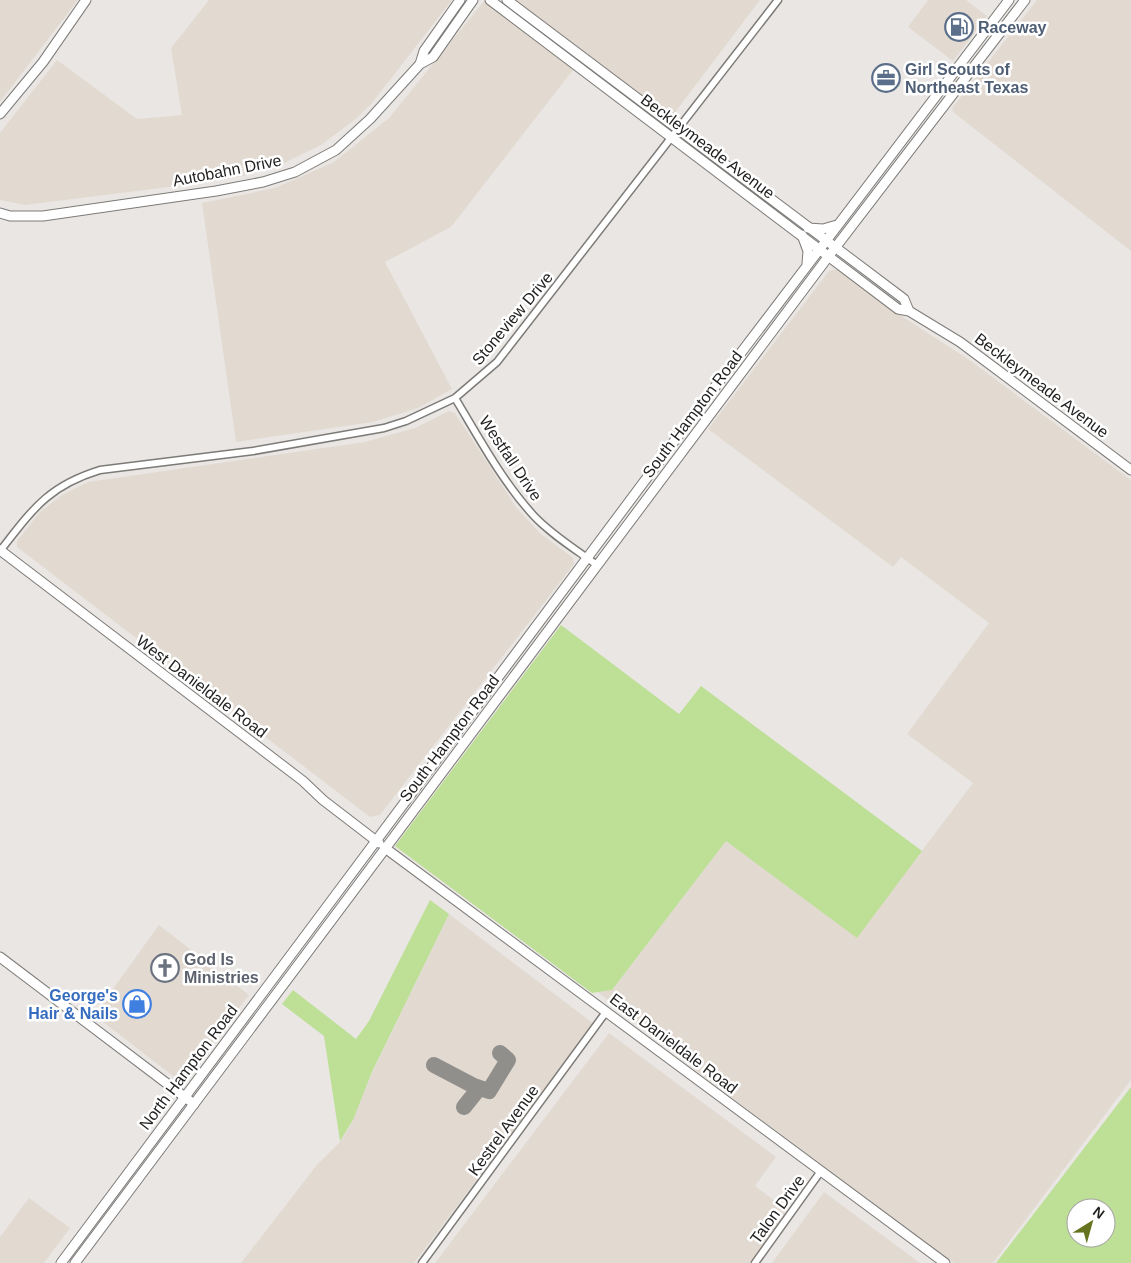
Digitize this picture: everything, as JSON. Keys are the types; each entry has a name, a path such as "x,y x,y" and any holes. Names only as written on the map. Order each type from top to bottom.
{"main road":[{"path":"0,114 43,62 86,0"},
{"name":"Autobahn Drive","path":"420,64 424,51 460,0"},
{"name":"Autobahn Drive","path":"0,213 10,216 43,216 216,191 263,182 295,172 336,150 370,119 420,64 432,57 473,0"},
{"name":"Beckleymeade Avenue","path":"490,0 670,137 805,232 825,241 904,299 909,311"},
{"name":"Beckleymeade Avenue","path":"507,0 677,128 805,232 819,249 898,309 909,311 960,342 1131,470"},
{"name":"South Hampton Road","path":"375,840 837,225 1009,0"},
{"name":"South Hampton Road","path":"385,848 834,248 1025,0"},
{"path":"996,16 1007,24"},
{"path":"574,64 580,55"},
{"path":"914,125 923,133"},
{"path":"807,265 808,251 805,232 837,225"},
{"name":"West Danieldale Road","path":"0,551 303,781 323,800 385,848"},
{"path":"483,696 493,704"},
{"name":"North Hampton Road","path":"61,1263 375,840"},
{"name":"North Hampton Road","path":"75,1263 385,848"},
{"name":"East Danieldale Road","path":"385,848 945,1263"},
{"path":"291,953 300,961"},
{"path":"0,957 194,1104"},
{"path":"234,1030 243,1038"}],"street":[{"name":"Stoneview Drive","path":"0,551 41,501 56,488 81,476 100,470 253,451 347,436 406,422 455,398 497,362 778,0"},
{"name":"Westfall Drive","path":"455,398 519,498 555,535 597,565"},
{"name":"Kestrel Avenue","path":"422,1263 606,1012"},
{"name":"Talon Drive","path":"755,1263 821,1171"}],"shaded area":[{"path":"0,0 78,0 0,102"},
{"path":"209,0 452,0 372,103 357,118 321,145 282,164 243,176 193,184 25,205 0,200 0,133 57,60 137,119 182,115 171,48"},
{"path":"516,0 760,0 673,115 669,116"},
{"path":"928,0 966,0 987,16 953,61 908,27"},
{"path":"1037,0 1131,0 1131,251 953,112 952,108"},
{"path":"484,1 491,1 576,66 451,227 385,262 452,389 418,408 373,422 236,442 202,203 275,188 334,162 389,118"},
{"path":"839,269 903,317 968,359 1131,480 1131,1080 993,1263 954,1263 687,1064 598,992 612,990 726,841 857,937 973,783 907,734 989,623 901,557 893,567 708,429 829,271"},
{"path":"449,411 455,413 516,507 540,533 573,558 574,564 380,815 370,817 17,547 17,541 40,512 62,495 88,482 365,442 415,428"},
{"path":"449,914 594,1024 414,1263 241,1263 316,1166 339,1143 350,1126 372,1073"},
{"path":"159,925 249,995 182,1083 94,1015"},
{"path":"609,1033 776,1157 755,1186 788,1211 750,1263 435,1263"},
{"path":"824,1192 920,1263 772,1263"},
{"path":"29,1198 70,1228 44,1263 0,1263 0,1237"}],"green space":[{"path":"561,625 679,714 701,686 922,851 857,938 726,841 612,990 592,993 395,846"},
{"path":"430,900 449,914 372,1072 353,1120 340,1141 324,1036 282,1004 293,990 356,1039 369,1021"},
{"path":"1131,1087 1131,1263 996,1263"}],"taxiway":[{"path":"434,1065 474,1086 489,1091 508,1060 500,1053"},
{"path":"464,1107 476,1092 474,1086"}],"place":[{"name":"Raceway","path":"959,27"},
{"name":"Girl Scouts of Northeast Texas","path":"886,78"},
{"name":"God Is Ministries","path":"165,968"},
{"name":"George's Hair & Nails","path":"137,1004"}]}
